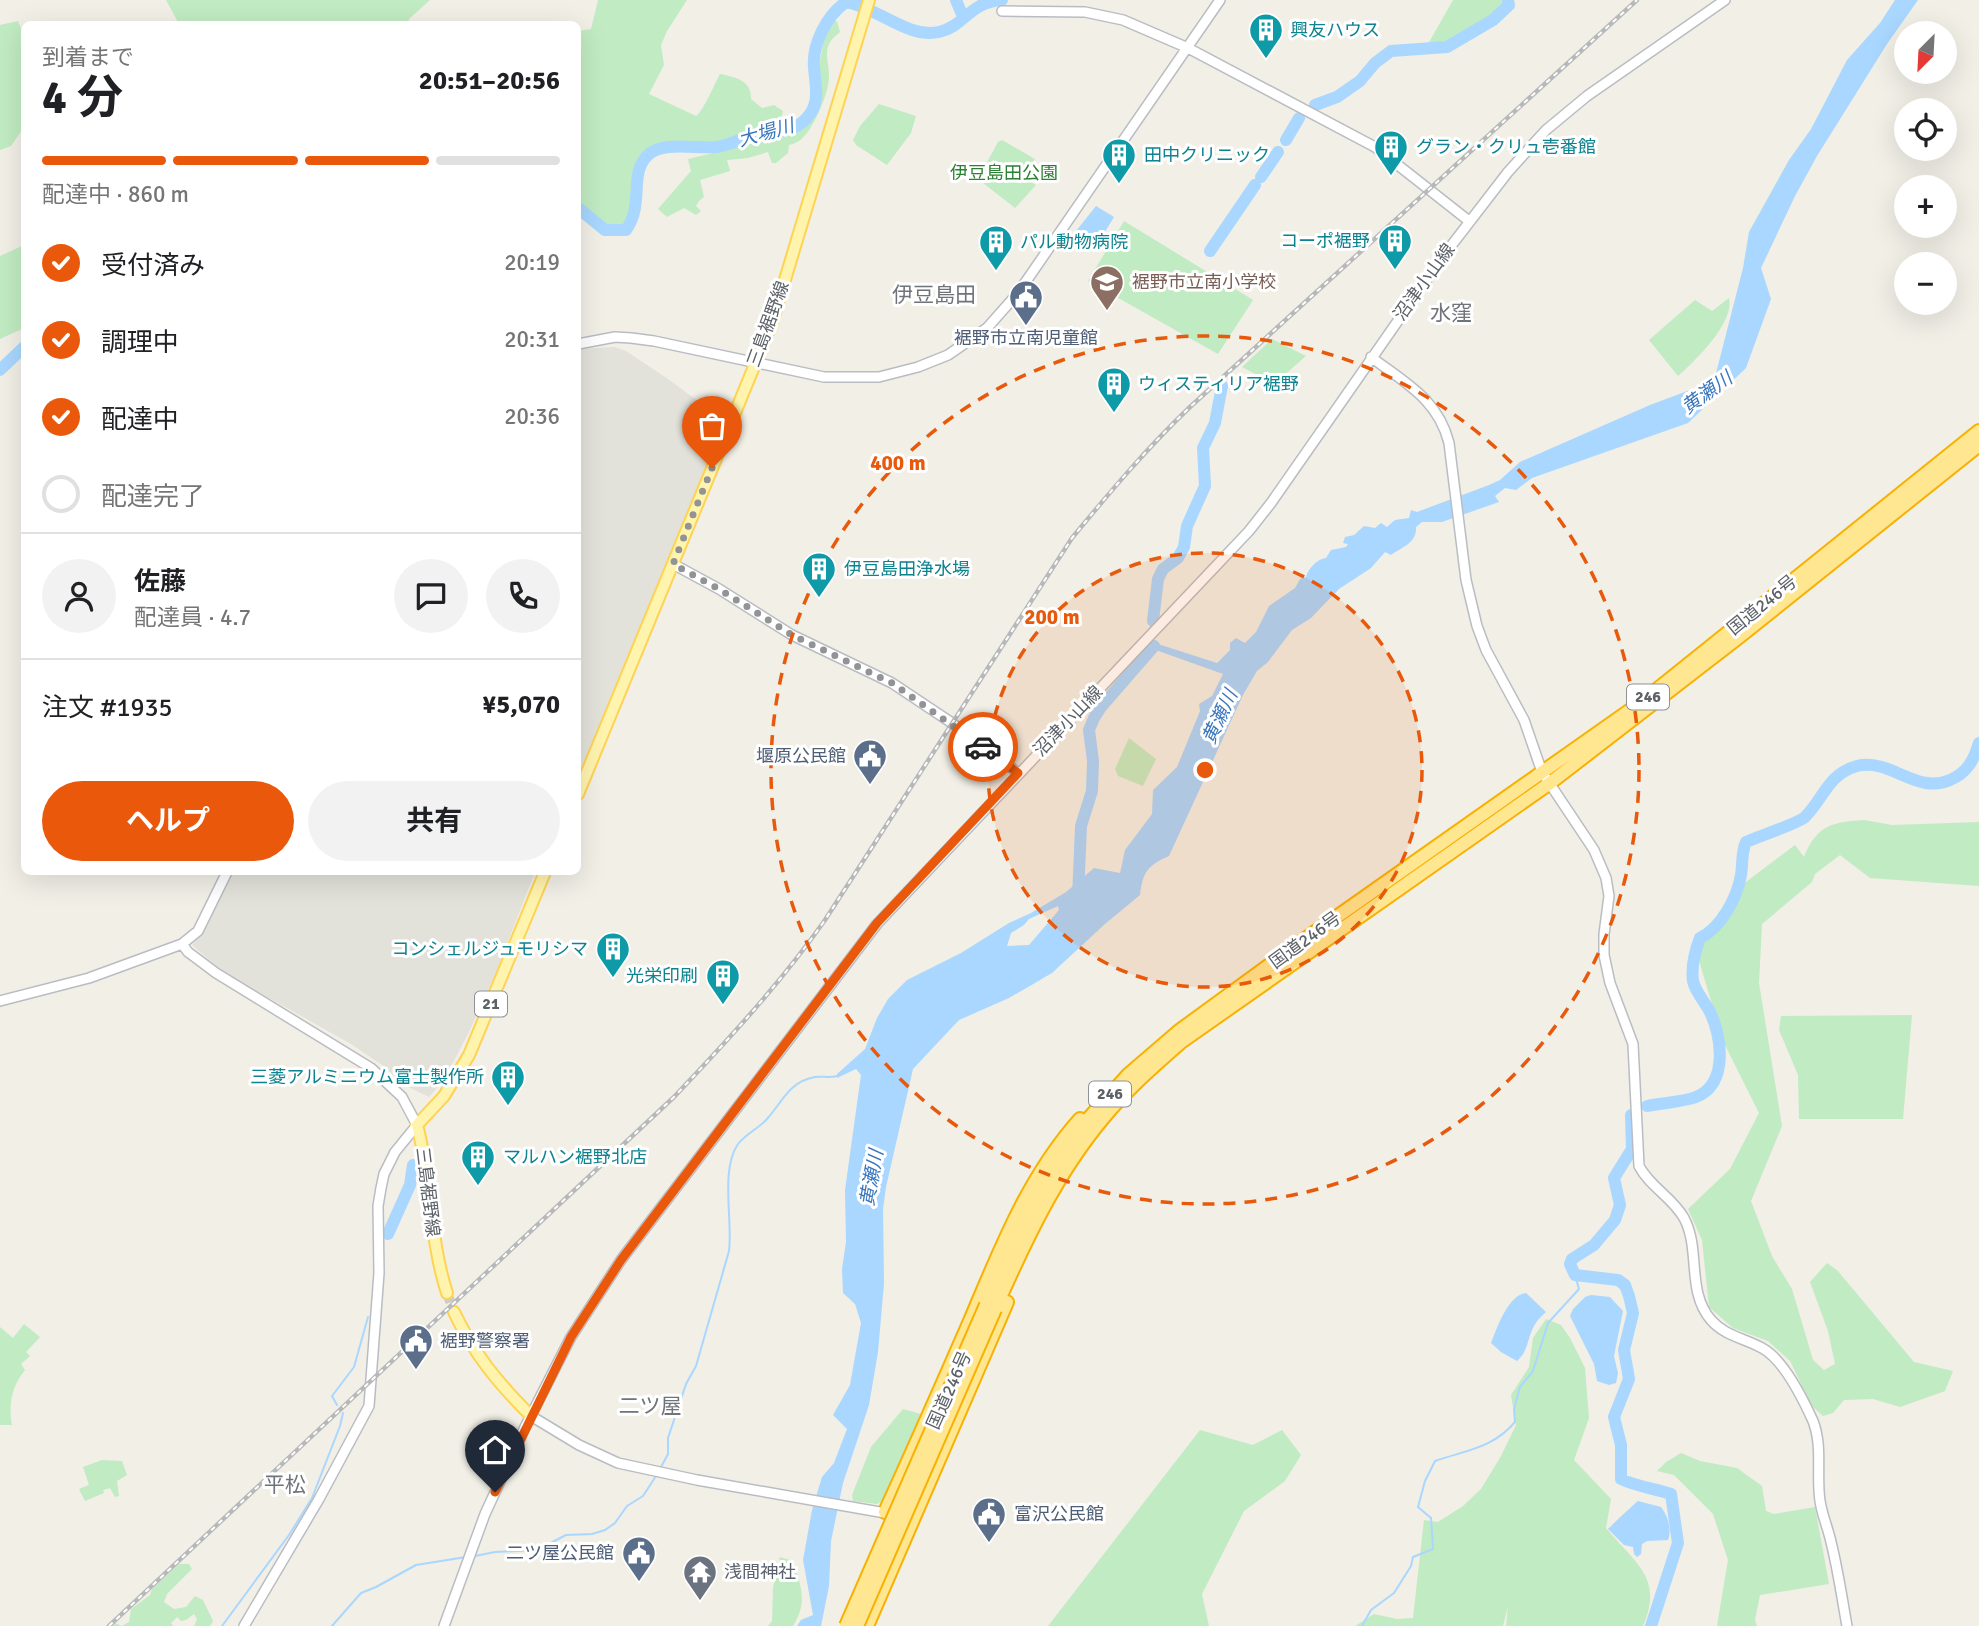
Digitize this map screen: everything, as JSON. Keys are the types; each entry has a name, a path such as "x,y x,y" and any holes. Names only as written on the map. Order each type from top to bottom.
{"highway":[{"name":"国道246号","path":"857,1626 1041,1189 1089,1118 1129,1074 1179,1031 1290,950 1639,704 1979,431"},
{"name":"国道246号","path":"846,1626 991,1307 1050,1194 1078,1150 1104,1116 1133,1085 1181,1042 1550,783 1740,637 1979,444"},
{"path":"885,1512 1008,1232 1036,1179 1061,1140 1115,1078 1129,1074"},
{"path":"867,1626 1023,1266 1056,1197 1104,1116"}],"main road":[{"name":"三島裾野線","path":"581,787 772,323 869,0"},
{"name":"三島裾野線","path":"447,1293 433,1236 426,1163 417,1125 443,1096 469,1055 544,875"},
{"path":"454,1312 475,1353 531,1416"}],"street":[{"path":"581,343 615,337 654,341 835,378 879,377 918,367 948,355 987,328 1018,293 1220,0"},
{"name":"沼津小山線","path":"444,1626 485,1514 571,1337 621,1260 877,923 1249,531 1469,220 1546,130 1587,96 1725,0"},
{"path":"1002,11 1097,14 1123,20 1188,48 1375,147 1469,220"},
{"path":"1370,357 1420,394 1439,415 1449,443 1460,536 1471,606 1477,626 1486,650 1524,720 1542,772 1594,850 1606,878 1609,896 1604,955 1609,983 1633,1044 1639,1166 1645,1177 1673,1203 1684,1219 1693,1250 1698,1297 1703,1309 1724,1332 1772,1355 1783,1368 1812,1420 1818,1437 1820,1501 1847,1626"},
{"path":"673,564 719,589 792,635 892,683 952,723 1018,773"},
{"path":"0,1001 89,978 182,944 198,931 226,875"},
{"path":"182,944 216,974 371,1068 402,1097 417,1125 395,1152 384,1174 381,1188 378,1206 378,1293 369,1406 326,1488 244,1626"},
{"path":"531,1416 593,1452 618,1462 658,1472 913,1519"}],"shaded area":[{"path":"615,347 626,351 726,422 581,775 581,349"},
{"path":"231,875 534,875 469,1032 444,1080 429,1097 400,1083 385,1067 351,1044 223,972 192,945 203,934"}],"green space":[{"path":"166,0 430,0 408,21 177,21"},
{"path":"598,0 687,0 661,45 664,65 649,94 696,116 706,103 720,74 736,78 745,84 751,93 751,99 762,108 774,105 783,111 780,125 723,143 663,146 647,151 636,166 634,208 627,223 620,226 606,225 581,206 581,31 591,29"},
{"path":"1453,0 1505,0 1499,10 1445,44 1428,44"},
{"path":"18,21 21,28 21,131 11,146 0,150 0,25"},
{"path":"837,21 840,32 828,48 829,77 826,93 819,112 804,137 789,145 788,153 776,163 772,163 768,152 727,160 730,171 700,180 704,197 696,206 701,211 696,215 684,208 667,217 658,209 691,171 688,159 788,135 794,130 804,128 812,103 826,28 831,22"},
{"path":"879,104 916,116 911,133 887,165 856,145 853,140 860,126"},
{"name":"伊豆島田公園","path":"1002,140 1035,159 1023,177 1036,185 1015,208 978,179 998,142"},
{"path":"1124,221 1253,300 1218,354 1088,281"},
{"path":"21,246 21,329 0,339 0,256"},
{"path":"1729,298 1729,308 1720,329 1678,376 1649,340 1695,300 1712,311"},
{"path":"1272,339 1306,356 1274,384 1242,367"},
{"path":"1129,738 1156,759 1143,786 1118,776 1115,769"},
{"path":"1864,820 1892,825 1979,822 1979,886 1870,878 1840,855 1815,874 1812,882 1762,924 1759,983 1782,1126 1751,1201 1772,1256 1792,1289 1813,1360 1824,1370 1835,1364 1828,1331 1810,1282 1827,1263 1837,1270 1914,1362 1953,1371 1945,1391 1900,1407 1873,1399 1844,1400 1833,1413 1823,1416 1812,1406 1790,1361 1768,1341 1733,1328 1709,1307 1702,1240 1688,1209 1730,1169 1759,1113 1723,1041 1697,954 1734,891 1795,845 1804,857 1814,838 1827,827"},
{"path":"1912,1015 1903,1119 1799,1119 1798,1075 1779,1030 1781,1016"},
{"path":"1546,1319 1561,1325 1585,1368 1589,1418 1574,1460 1611,1499 1606,1528 1636,1562 1648,1583 1649,1609 1643,1626 1506,1626 1508,1606 1503,1626 1355,1626 1374,1614 1397,1619 1413,1618 1424,1520 1438,1522 1463,1506 1481,1489 1516,1425 1511,1395 1529,1367 1533,1338"},
{"path":"24,1324 40,1337 26,1352 30,1356 21,1364 25,1370 12,1396 12,1425 0,1425 0,1327 13,1338"},
{"path":"903,1409 921,1414 883,1501 877,1504 853,1501 852,1495 871,1447"},
{"path":"1200,1430 1253,1445 1282,1430 1301,1455 1285,1481 1244,1511 1202,1594 1209,1626 1048,1626"},
{"path":"1681,1453 1700,1461 1737,1468 1762,1486 1766,1511 1774,1514 1815,1507 1829,1584 1760,1595 1755,1620 1757,1626 1717,1626 1728,1560 1713,1514 1674,1475 1657,1471"},
{"path":"102,1460 122,1461 127,1475 117,1481 119,1496 115,1497 110,1488 85,1501 79,1489 89,1485 83,1467"},
{"path":"780,1557 793,1561 802,1594 798,1617 793,1626 768,1626 772,1621 773,1588"},
{"path":"179,1564 189,1564 192,1569 167,1594 164,1602 174,1609 186,1607 195,1596 203,1600 213,1621 210,1626 194,1626 197,1619 194,1614 181,1621 177,1617 171,1623 173,1626 122,1626 129,1622 131,1609 150,1595 152,1589"}],"water":[{"name":"黄瀬川","path":"1895,0 1918,0 1903,21 1894,21 1894,34 1817,156 1761,268 1771,299 1746,368 1688,423 1532,478 1516,490 1505,488 1495,496 1499,502 1442,522 1422,522 1416,527 1414,537 1408,544 1391,555 1385,552 1371,568 1339,589 1311,618 1292,630 1268,662 1257,671 1243,695 1169,856 1147,871 1140,895 1052,973 1009,998 959,1020 913,1069 883,1209 884,1283 878,1352 869,1405 843,1483 831,1541 829,1586 821,1626 797,1626 801,1620 813,1615 803,1560 812,1510 822,1477 834,1463 847,1429 833,1415 850,1385 861,1323 855,1304 843,1293 842,1269 846,1242 845,1190 861,1075 856,1069 837,1078 837,1074 865,1049 888,999 907,980 1031,913 1066,892 1094,868 1120,873 1125,850 1152,814 1153,790 1177,767 1200,711 1199,704 1212,696 1223,674 1150,648 1158,644 1217,663 1230,650 1230,643 1236,638 1245,643 1256,632 1269,606 1295,588 1313,565 1326,558 1331,550 1346,547 1348,544 1343,543 1345,537 1354,535 1364,526 1375,528 1381,523 1387,527 1395,520 1409,518 1411,510 1417,512 1489,485 1500,480 1520,462 1650,405 1714,381 1743,268 1749,232 1789,160 1811,129 1847,60 1880,23","holes":["1058,906 1059,910 1029,945 1007,946 1011,933 1029,919"]},
{"path":"1096,206 1114,217 1094,250 1072,236"},
{"path":"1526,1293 1546,1312 1534,1325 1525,1350 1517,1361 1491,1343 1509,1306"},
{"path":"1585,1297 1610,1297 1623,1311 1614,1356 1618,1373 1616,1383 1609,1385 1597,1381 1594,1364 1570,1316"},
{"path":"1638,1501 1661,1507 1670,1531 1668,1540 1647,1541 1642,1544 1641,1554 1637,1557 1633,1547 1624,1545 1608,1529"}],"waterway":[{"name":"大場川","path":"956,0 963,17"},
{"name":"大場川","path":"581,210 605,230 626,230 635,210 639,171 642,163 654,151 671,147 716,147 799,125 810,114 815,103 814,58 818,40 827,22 846,2 904,27 927,33 948,29 974,9 1002,0"},
{"path":"1315,105 1337,97 1360,81 1375,63 1391,51 1447,47 1493,20 1509,5 1508,0"},
{"path":"1286,140 1299,118"},
{"path":"1261,177 1278,152"},
{"path":"1210,251 1255,185"},
{"name":"大場川","path":"0,370 21,350"},
{"path":"1153,621 1158,579 1163,569 1178,558 1184,547 1187,526 1205,486 1203,448 1215,423 1222,386"},
{"path":"1078,897 1081,826 1092,791 1093,761 1089,730 1101,707 1154,646"},
{"path":"1647,1106 1696,1097 1707,1091 1714,1081 1720,1058 1717,1032 1714,1020 1694,985 1693,964 1700,938 1721,920 1736,893 1746,842 1801,820 1812,810 1833,781 1847,770 1869,765 1926,783 1938,783 1950,780 1965,770 1979,743"},
{"path":"661,1467 668,1454 668,1438 686,1384 696,1366 729,1251 728,1181 733,1155 738,1144 767,1119 799,1083 815,1077 837,1076"},
{"path":"1631,1115 1632,1149 1614,1178 1620,1205 1615,1220 1594,1245 1572,1259 1570,1264 1575,1275 1618,1280 1625,1285 1633,1313 1624,1350 1629,1379 1614,1417 1621,1445 1621,1479 1671,1494 1678,1543 1651,1626"},
{"path":"388,1234 410,1185 413,1165"},
{"path":"1362,1626 1371,1610 1394,1593 1411,1566 1413,1557 1433,1549 1431,1518 1418,1507 1425,1481 1435,1461 1488,1443 1498,1438 1515,1422 1514,1409 1520,1387 1533,1371 1548,1323 1579,1289 1575,1275"},
{"path":"337,1405 332,1396 354,1367 368,1317"},
{"path":"222,1626 289,1535 312,1498 343,1413"},
{"path":"475,1556 537,1550 566,1535 592,1534 605,1530 615,1523 627,1506 643,1496 656,1476"},
{"path":"332,1626 361,1593 416,1565 466,1557"}],"tunnel":[{"path":"447,1293 454,1312"}],"railway":[{"path":"109,1626 694,1076 808,944 1072,538 1129,471 1190,407 1637,0"}],"way so far":[{"path":"712,468 673,564 719,589 792,635 892,683 983,747"}],"place":[{"name":"興友ハウス","path":"1266,60"},
{"name":"グラン・クリュ壱番館","path":"1391,177"},
{"name":"田中クリニック","path":"1119,185"},
{"name":"コーポ裾野","path":"1395,271"},
{"name":"パル動物病院","path":"996,272"},
{"name":"裾野市立南小学校","path":"1107,312"},
{"name":"裾野市立南児童館","path":"1026,327"},
{"name":"ウィスティリア裾野","path":"1114,414"},
{"name":"伊豆島田浄水場","path":"819,599"},
{"name":"堰原公民館","path":"870,786"},
{"name":"コンシェルジュモリシマ","path":"613,979"},
{"name":"光栄印刷","path":"723,1006"},
{"name":"三菱アルミニウム富士製作所","path":"508,1107"},
{"name":"マルハン裾野北店","path":"478,1187"},
{"name":"裾野警察署","path":"416,1371"},
{"name":"富沢公民館","path":"989,1544"},
{"name":"二ツ屋公民館","path":"639,1583"},
{"name":"浅間神社","path":"700,1602"}],"district":[{"name":"伊豆島田","path":"934,295"},
{"name":"水窪","path":"1451,313"},
{"name":"二ツ屋","path":"650,1406"},
{"name":"平松","path":"285,1485"}],"route":[{"path":"495,1492 571,1337 621,1260 877,923 1018,773 983,747"}]}
